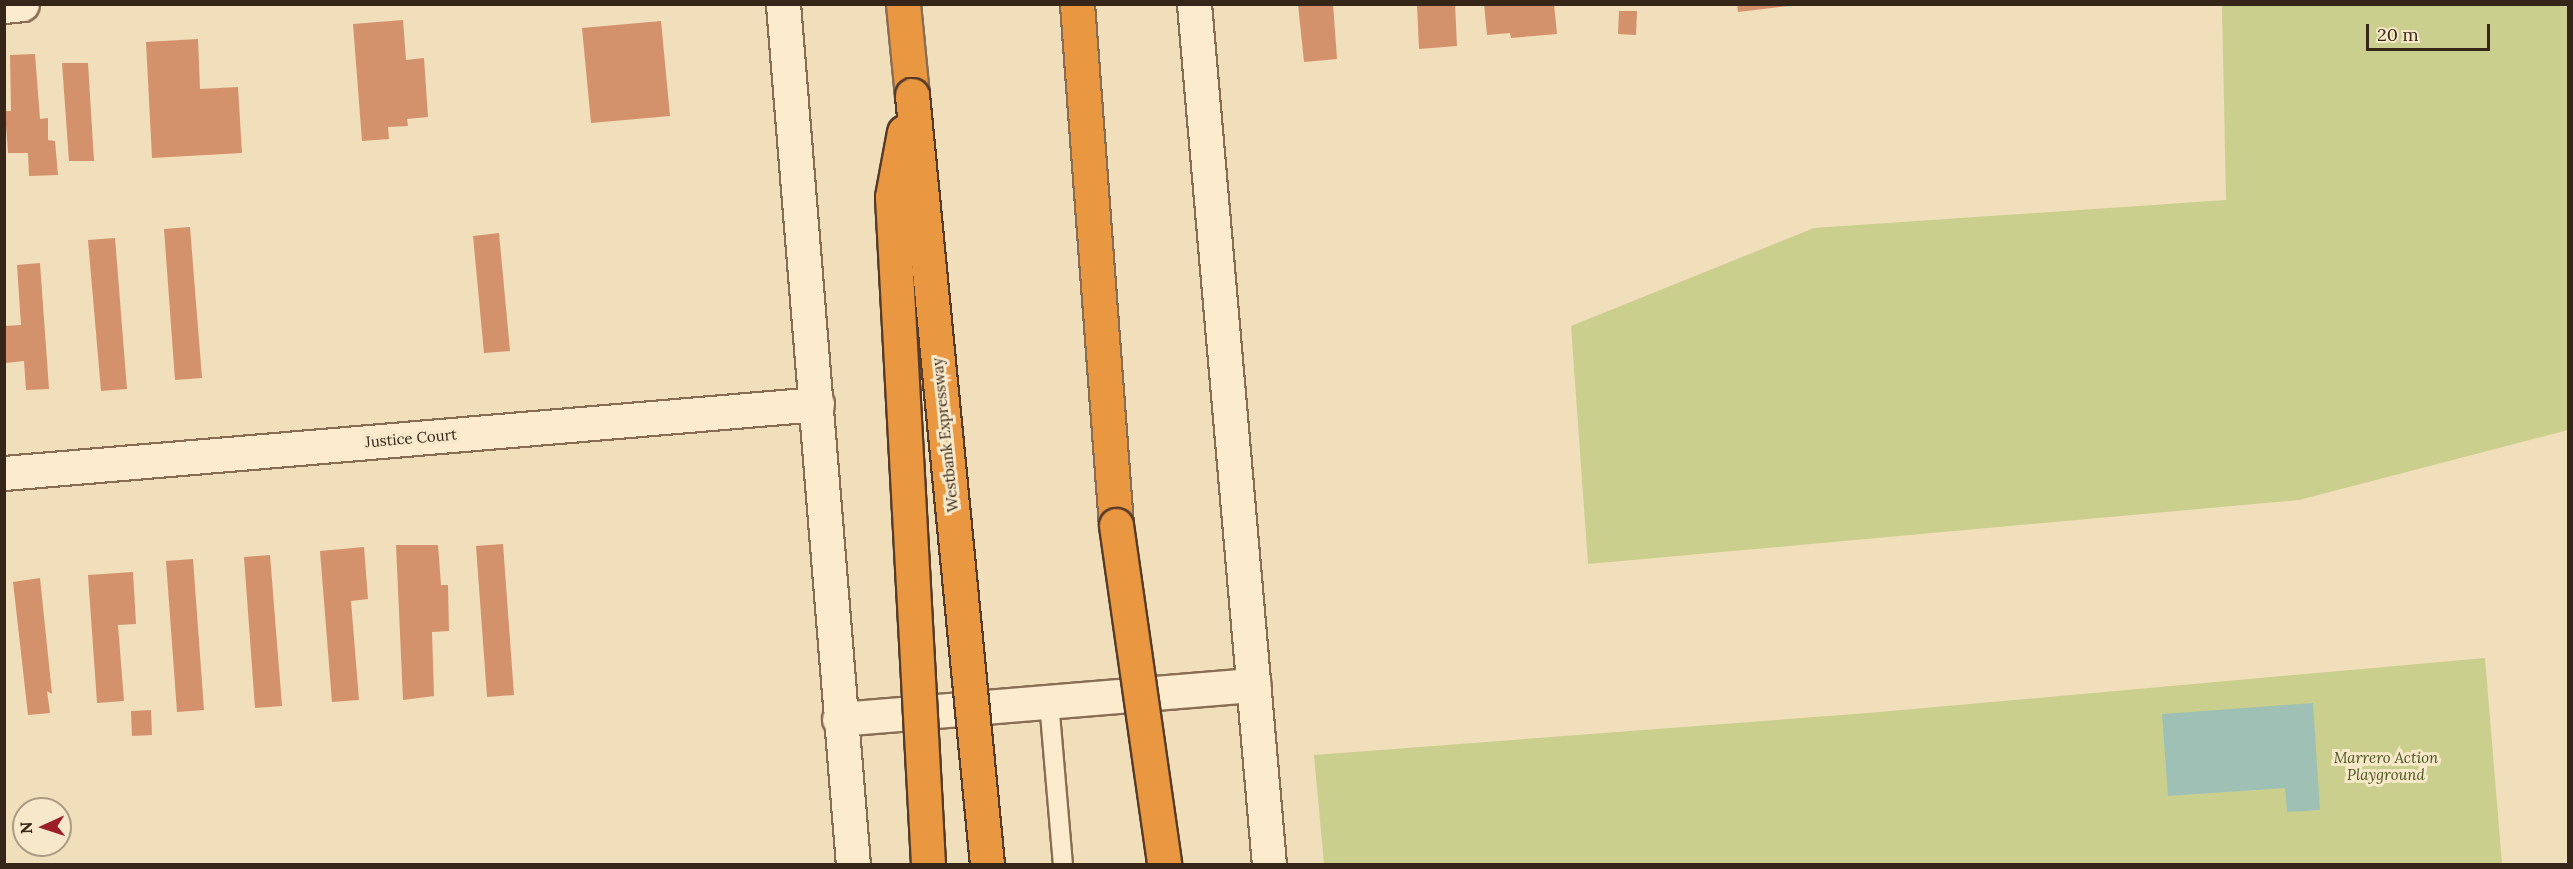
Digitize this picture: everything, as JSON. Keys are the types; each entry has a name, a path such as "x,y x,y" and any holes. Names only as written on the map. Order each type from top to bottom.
{"highway":[{"name":"Westbank Expressway","path":"903,4 987,864"},
{"path":"1077,4 1116,525 1145,864"},
{"path":"912,95 892,197 928,864"},
{"path":"1116,525 1164,864"}],"main road":[{"path":"4,6 22,4"},
{"path":"783,4 817,404 839,719 853,864"},
{"path":"1194,4 1269,864"},
{"name":"Justice Court","path":"4,472 817,404"},
{"path":"839,719 1254,685"}],"lane":[{"path":"1049,702 1063,864"}],"green space":[{"path":"2222,5 2568,5 2568,430 2299,500 1588,564 1571,326 1814,228 2226,200"},
{"name":"Marrero Action Playground","path":"2485,658 2502,864 1324,864 1314,755 1868,713"}],"water":[{"path":"2313,703 2320,810 2287,812 2285,788 2168,796 2162,714"}],"building":[{"path":"1298,4 1333,4 1337,59 1304,62"},
{"path":"1417,4 1455,4 1457,46 1419,49"},
{"path":"1484,4 1554,4 1557,34 1511,38 1510,33 1487,35"},
{"path":"1737,4 1788,4 1788,6 1738,12"},
{"path":"1619,11 1637,11 1636,35 1618,34"},
{"path":"403,20 406,60 424,58 428,117 407,119 408,126 388,127 389,139 362,141 353,24"},
{"path":"661,21 670,116 591,123 582,28"},
{"path":"198,39 200,89 238,87 242,153 152,158 146,42"},
{"path":"35,54 40,119 48,118 48,140 55,141 58,175 29,176 28,153 8,153 5,111 11,111 10,55"},
{"path":"62,63 88,63 94,161 69,161"},
{"path":"190,227 202,378 175,380 164,229"},
{"path":"499,233 510,351 484,353 473,236"},
{"path":"115,238 127,389 101,391 88,240"},
{"path":"40,263 49,389 26,390 24,361 5,363 4,326 21,325 17,265"},
{"path":"503,544 514,695 487,697 476,546"},
{"path":"396,545 438,545 441,585 448,585 449,631 432,632 434,696 403,700"},
{"path":"364,547 368,599 351,601 359,700 332,702 320,551"},
{"path":"270,555 282,706 255,708 244,557"},
{"path":"193,559 204,710 177,712 166,561"},
{"path":"133,572 136,624 118,625 124,701 97,703 88,575"},
{"path":"40,578 52,694 47,691 50,713 28,715 13,582"},
{"path":"151,710 152,735 132,736 131,711"}]}
